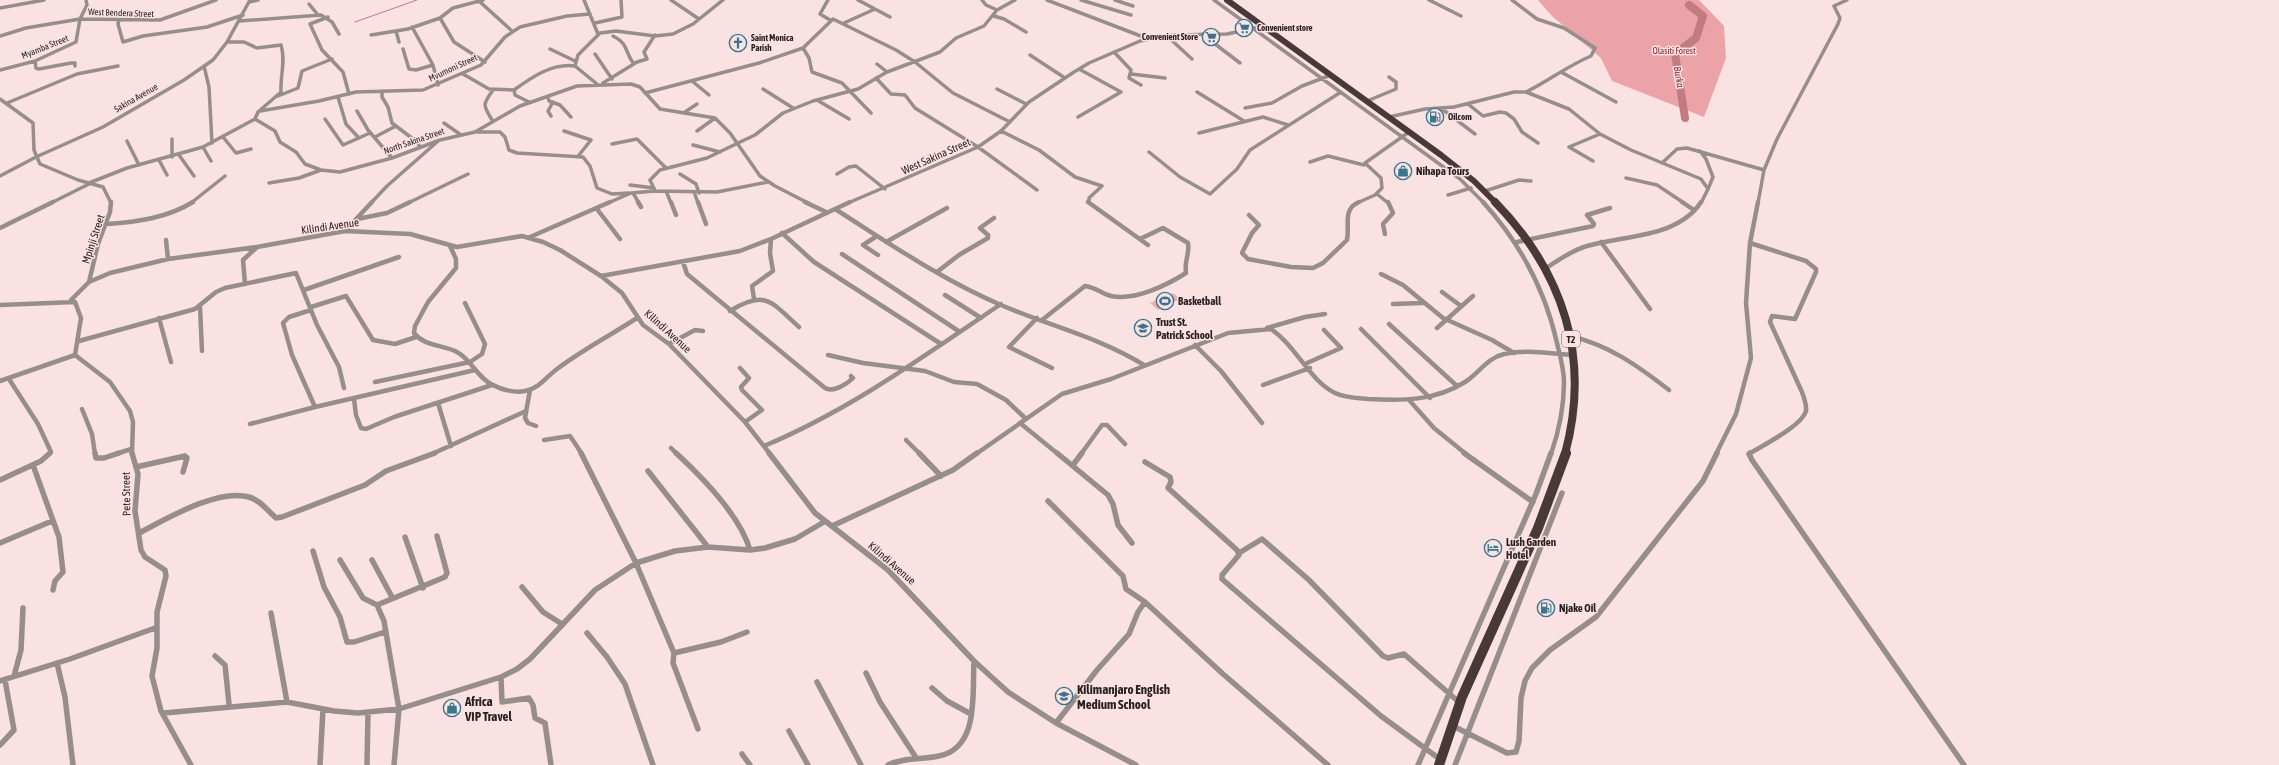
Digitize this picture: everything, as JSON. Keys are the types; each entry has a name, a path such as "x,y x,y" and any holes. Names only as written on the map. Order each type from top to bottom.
{"highway":[{"name":"T2","path":"1227,0 1257,27 1331,75 1453,164 1485,191 1529,240 1546,268 1557,293 1570,336 1574,355 1575,403 1571,431 1563,463 1516,578 1460,703 1451,725 1440,762"}],"street":[{"path":"0,8 44,0"},
{"name":"Myamba Street","path":"0,70 35,61 76,42 80,19 87,5 86,0"},
{"name":"West Bendera Street","path":"0,36 26,28 80,19 160,20 216,0"},
{"path":"249,1 258,0"},
{"path":"584,0 595,23 598,34"},
{"path":"595,23 622,17 621,0"},
{"path":"671,0 699,19"},
{"path":"575,66 575,61 579,53 598,34 614,32 655,35 674,34 693,25 723,0"},
{"path":"828,0 820,14 830,20"},
{"path":"858,0 890,17"},
{"path":"982,0 986,5 997,10"},
{"path":"655,189 650,183 651,177 666,168 706,159 752,136 783,113 793,108 864,86 887,72 944,50 953,40 972,29 984,26 994,16 997,10 1015,0"},
{"path":"1047,0 1147,39"},
{"path":"1081,0 1131,15"},
{"path":"1115,0 1133,6"},
{"path":"1214,0 1257,27 1321,79 1428,155 1471,188 1486,202 1517,242 1542,288 1552,318 1564,370 1564,389 1557,430 1533,502 1418,765"},
{"path":"1429,0 1442,8 1458,12 1461,16"},
{"path":"1512,0 1537,19 1564,28 1595,48 1591,56 1571,64 1551,80 1526,92"},
{"path":"1451,725 1507,753 1516,752 1519,746 1522,693 1536,661 1546,651 1582,631 1596,617 1703,481 1736,414 1751,358 1751,341 1746,303 1750,243 1764,170 1777,139 1838,24 1840,18 1834,6 1847,0"},
{"name":"Sakina Avenue","path":"0,176 36,157 103,127 184,80 213,60 227,42 243,15 249,1"},
{"path":"371,35 412,27 440,18 452,9 481,1 512,31 544,21 590,14"},
{"path":"308,4 318,15"},
{"path":"844,23 875,9"},
{"path":"119,20 118,24 122,42 143,36 207,27 243,15"},
{"path":"239,21 318,15 328,18 334,24 339,34"},
{"path":"994,16 1009,22 1026,32"},
{"path":"328,18 310,24 321,48 346,76 349,94"},
{"path":"440,18 454,42 485,62"},
{"path":"645,93 759,63 803,48 830,20 836,19 883,42 915,62 953,93 1010,122"},
{"path":"412,27 433,65 438,85"},
{"name":"West Sakina Street","path":"601,276 740,251 771,239 826,212 885,189 978,147 1001,131 1026,104 1079,69 1114,52 1147,39 1167,36 1227,34 1257,27"},
{"path":"396,31 399,42"},
{"name":"Mvumoni Street","path":"260,111 349,94 382,91 416,91 438,85 485,62 512,31"},
{"path":"1202,34 1240,63"},
{"path":"463,74 493,90 514,90 530,79 567,64 575,66 599,84 612,79 634,64 646,59 644,52 655,35"},
{"path":"613,36 624,42 627,47 628,58 634,64"},
{"path":"1167,36 1192,59"},
{"path":"0,228 90,183 139,164 172,157 203,147 255,119 260,111 277,96 282,89 280,80 284,55 281,45 257,48 244,42 227,42"},
{"path":"803,48 809,58 812,72 836,80 850,91 871,113"},
{"path":"403,49 409,69 416,70 433,65"},
{"path":"550,49 575,61"},
{"path":"1114,52 1131,70 1129,78 1141,85"},
{"path":"595,54 612,79"},
{"path":"1030,55 1065,78"},
{"path":"277,96 298,88 302,71 332,59"},
{"path":"35,61 36,68 39,70 71,63 75,64 75,66"},
{"path":"877,64 887,72"},
{"path":"7,103 77,74 118,66"},
{"path":"204,66 208,87 212,143"},
{"path":"1078,117 1121,92 1079,69"},
{"path":"1561,72 1616,102"},
{"path":"1131,74 1165,78"},
{"path":"1245,108 1272,103 1302,86 1331,75"},
{"path":"1367,101 1396,89 1396,82 1389,77"},
{"path":"876,78 891,94 905,95 922,112 978,147 1037,190"},
{"path":"692,81 709,95"},
{"name":"North Sakina Street","path":"255,119 275,131 280,142 296,152 305,164 321,170 349,171 392,158 440,140 475,132 492,120 529,102 577,86 599,84 636,84 650,100 661,109 715,118"},
{"path":"763,89 793,108"},
{"path":"997,89 1026,104"},
{"path":"492,120 484,107 484,102 493,90"},
{"path":"514,90 515,95 529,102"},
{"path":"382,91 394,127 417,142 420,147"},
{"path":"1197,92 1244,121"},
{"path":"1149,152 1180,177 1209,194 1237,169 1254,147 1270,134 1288,125 1341,92"},
{"path":"1389,117 1426,109 1442,109 1468,104 1514,92 1526,92 1569,109 1600,134 1662,163 1701,179 1706,184 1708,189"},
{"path":"548,96 549,100 560,105 571,117"},
{"path":"338,97 346,124 359,138"},
{"path":"0,100 7,103 33,123 36,157"},
{"path":"817,100 849,119"},
{"path":"551,116 548,111 554,102"},
{"path":"685,112 697,104"},
{"path":"1468,104 1482,116 1500,112 1506,113 1514,119 1522,132 1538,143"},
{"path":"1442,109 1475,134"},
{"path":"357,111 370,133 392,158"},
{"path":"1199,133 1263,117 1288,125"},
{"path":"697,132 715,118 723,124 768,182 826,212"},
{"path":"325,119 343,145 370,133"},
{"path":"444,123 461,135"},
{"path":"375,138 394,127"},
{"path":"475,132 491,130 498,132 505,136 509,150 517,153 579,156 586,160 590,166 597,188 612,194 632,193 655,189"},
{"path":"564,131 591,140 579,156"},
{"path":"1001,131 1039,150 1075,177 1102,186 1102,188 1089,198 1088,202 1148,245"},
{"path":"1364,165 1367,160 1409,132"},
{"path":"1593,161 1569,147 1600,134"},
{"path":"223,137 236,153 251,149"},
{"path":"612,144 637,139 666,168"},
{"path":"172,140 172,157"},
{"path":"345,231 387,186 440,140"},
{"path":"127,142 139,164"},
{"path":"693,145 720,152"},
{"path":"203,147 211,161"},
{"path":"1662,163 1679,148 1700,150 1764,170"},
{"path":"1546,268 1575,250 1601,242 1677,224 1688,218 1708,189 1713,177 1706,159 1700,150"},
{"path":"179,155 183,163 194,176"},
{"path":"1249,215 1259,225 1252,232 1242,255 1251,261 1313,268 1323,263 1347,240 1349,212 1352,206 1377,194 1382,188 1382,181 1364,165 1328,156 1310,162"},
{"name":"Mpinji Street","path":"36,157 40,164 103,187 111,198 112,212 100,239 89,282"},
{"path":"159,160 167,175"},
{"path":"837,174 849,167 856,166 885,189"},
{"path":"269,183 292,180 321,170"},
{"path":"357,219 387,214 468,174"},
{"path":"680,174 696,184 696,193 706,224"},
{"path":"107,224 139,221 170,212 194,201 210,185 225,176"},
{"path":"1626,178 1655,184 1694,210"},
{"path":"1485,191 1519,180 1531,181"},
{"path":"630,185 666,191 696,193 717,192 768,182"},
{"path":"1448,195 1471,188"},
{"path":"666,191 676,216"},
{"path":"632,193 641,207"},
{"path":"530,237 632,193"},
{"path":"1377,194 1388,202 1393,213 1383,224 1385,234"},
{"path":"597,208 620,239"},
{"path":"886,242 947,208"},
{"path":"1517,242 1593,225 1594,223 1587,215 1610,208"},
{"path":"835,209 936,272 1001,304 1111,346 1144,365"},
{"path":"936,272 959,255 988,238 988,235 980,228 994,218"},
{"path":"1052,368 1016,352 1009,347 1010,344 1040,319 1082,288 1092,287 1114,297 1148,292 1186,273 1184,261 1189,250 1188,243 1163,228 1140,240"},
{"name":"Kilindi Avenue","path":"72,300 89,282 110,273 168,259 257,248 345,231 410,234 428,238 450,246 466,246 522,236 530,237 560,250 601,276 622,294 630,304 637,318 650,331 669,344 746,422 803,498 824,522 832,526 888,570 974,661 1008,692 1056,723 1136,765"},
{"path":"782,233 814,262 941,344"},
{"path":"877,236 863,244 878,255"},
{"path":"754,299 752,286 773,271 770,253 771,239"},
{"path":"166,240 168,259"},
{"path":"1601,242 1650,309"},
{"path":"1750,243 1806,261 1816,268 1816,272 1795,319 1772,316 1770,322 1795,375 1807,407 1799,422 1749,454 1964,765"},
{"path":"450,246 456,259 456,268 428,302 415,326 414,333 416,337 426,343 457,352 470,362 481,377 492,385 515,392 530,390 541,384 557,369 637,318"},
{"path":"246,284 243,260 257,248"},
{"path":"842,254 960,332"},
{"path":"304,290 399,257"},
{"path":"683,262 689,276 824,388 832,390 837,388 851,381 853,378 851,376"},
{"path":"79,341 200,307 208,298 221,290 293,273 297,275 311,309 339,367 344,388"},
{"path":"1381,274 1403,285 1445,320 1492,340 1514,353"},
{"path":"1442,292 1461,306"},
{"path":"945,295 981,318"},
{"path":"315,407 292,355 283,323 289,317 346,296 373,340 388,345 396,345 416,337"},
{"path":"1437,328 1473,296"},
{"path":"730,311 754,299 762,300 772,305 799,327"},
{"path":"0,305 39,304 72,300 78,305 81,318 76,355 0,381"},
{"path":"375,382 470,362 482,354 486,344 465,303"},
{"path":"1393,304 1423,303"},
{"path":"764,446 822,422 855,403 1001,304"},
{"path":"200,307 202,351"},
{"path":"832,526 941,476 979,452 1025,418 1062,394 1111,379 1195,345 1232,332 1268,328 1310,316 1325,314"},
{"path":"159,318 171,362"},
{"path":"1389,324 1457,386"},
{"path":"1268,328 1282,336 1307,363 1325,387 1338,394 1362,398 1410,401 1430,398 1457,386 1476,374 1496,357 1514,353 1574,355"},
{"path":"1361,329 1430,398"},
{"path":"669,344 695,330 703,331"},
{"path":"1307,363 1341,348 1324,330"},
{"path":"1570,336 1598,343 1634,362 1669,390"},
{"path":"1195,345 1220,371 1262,423"},
{"name":"Pete Street","path":"76,355 79,360 97,371 110,382 130,411 133,422 131,449 139,486 135,511 141,550 145,557 166,570 167,576 167,583 158,608 155,628 157,648 152,674 158,703 164,713 177,744 191,765"},
{"path":"828,355 863,363 907,367 938,374 954,382 981,386 1006,400 1025,418"},
{"path":"740,368 749,378 741,387 742,390 762,410 746,422"},
{"path":"1263,384 1310,368"},
{"path":"250,424 315,407 475,370"},
{"path":"0,480 33,465 49,455 50,447 25,402 9,379"},
{"path":"354,399 358,424 363,429 394,417 492,385"},
{"path":"530,390 526,420 536,426"},
{"path":"1410,401 1425,419 1464,452 1533,502"},
{"path":"438,403 451,446"},
{"path":"82,410 92,434 96,458 104,458 131,449"},
{"path":"139,533 195,506 234,497 248,497 255,500 276,518 282,517 365,485 386,471 451,446 526,411"},
{"path":"1020,423 1108,495 1113,504 1118,525 1132,543"},
{"path":"1073,466 1102,425 1107,425 1125,444"},
{"path":"544,440 565,436 572,438 636,563 674,653 673,662 698,729"},
{"path":"906,440 941,476"},
{"path":"671,448 693,469 736,520 746,536 750,550"},
{"path":"136,467 185,456 187,458 183,472"},
{"path":"1145,462 1170,477 1171,482 1168,488 1239,553"},
{"path":"33,465 59,537 64,567 63,572 56,581 53,590"},
{"path":"648,471 708,547"},
{"path":"1455,765 1469,733 1562,493"},
{"path":"1048,501 1123,576 1126,589 1145,602 1240,690 1328,765"},
{"path":"0,543 52,521"},
{"path":"164,713 229,704 286,702 346,712 368,712 399,709 501,677 517,669 530,659 595,590 636,563 675,552 708,547 750,550 778,545 795,539 824,522"},
{"path":"377,605 392,598 423,588 442,579 447,573 437,536"},
{"path":"405,537 423,588"},
{"path":"1440,762 1260,615 1222,579 1222,574 1239,553 1258,540 1262,539 1309,580 1383,656 1388,658 1399,654 1404,654 1460,703"},
{"path":"313,551 324,587 340,616 346,640 349,643 354,642 385,632"},
{"path":"340,560 363,598 377,605 384,621 399,709 394,765"},
{"path":"372,560 392,598"},
{"path":"522,587 543,612 562,624"},
{"path":"1056,723 1097,670 1129,634 1138,612 1145,602"},
{"path":"14,676 22,650 23,608"},
{"path":"271,613 286,702"},
{"path":"0,745 14,730 2,681 155,628"},
{"path":"674,653 721,642 747,632"},
{"path":"587,633 607,657 625,684 652,765"},
{"path":"215,656 225,665 229,704"},
{"path":"888,765 902,759 915,756 942,756 959,746 969,730 974,661"},
{"path":"57,663 66,697 73,765"},
{"path":"866,673 880,702 915,756"},
{"path":"501,677 502,702 529,698 534,705 535,718 545,723 551,765"},
{"path":"818,682 861,765"},
{"path":"932,688 947,701 971,714"},
{"path":"320,765 323,709"},
{"path":"366,765 368,712"},
{"path":"789,732 808,765"},
{"path":"742,754 750,765"}],"shaded area":[{"name":"Basketball","path":"1173,293 1180,299 1158,310 1150,303"}],"green space":[{"name":"Olasiti Forest","path":"1538,0 1699,0 1724,26 1726,58 1704,117 1612,81 1601,58 1552,16"}],"waterway":[{"path":"355,22 417,0"},
{"name":"Burka","path":"1685,118 1675,54 1696,38 1703,16 1689,5"}],"place":[{"name":"Convenient store","path":"1244,28"},
{"name":"Convenient Store","path":"1211,37"},
{"name":"Saint Monica Parish","path":"738,43"},
{"name":"Oilcom","path":"1435,117"},
{"name":"Nihapa Tours","path":"1403,171"},
{"name":"Basketball","path":"1165,301"},
{"name":"Trust St. Patrick School","path":"1143,328"},
{"name":"Lush Garden Hotel","path":"1493,548"},
{"name":"Njake Oil","path":"1546,608"},
{"name":"Kilimanjaro English Medium School","path":"1064,696"},
{"name":"Africa VIP Travel","path":"452,708"}]}
